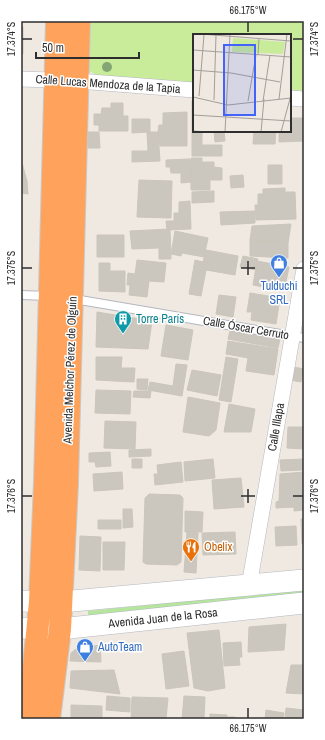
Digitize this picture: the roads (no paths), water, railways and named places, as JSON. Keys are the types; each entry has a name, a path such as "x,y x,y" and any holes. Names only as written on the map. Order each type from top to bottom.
{"highway":[{"name":"Avenida Melchor Pérez de Olguín","path":"49,719 60,629 67,482 55,80 57,21"},
{"name":"Avenida Melchor Pérez de Olguín","path":"29,719 30,602 61,297 78,81 79,21"}],"main road":[{"name":"Avenida Juan de la Rosa","path":"30,602 61,602 304,580"},
{"name":"Avenida Juan de la Rosa","path":"29,628 60,629 304,603"}],"street":[{"name":"Calle Lucas Mendoza de la Tapia","path":"21,79 78,81 193,90"},
{"path":"291,98 304,99"},
{"name":"Calle Illapa","path":"249,586 298,337 304,269"}],"lane":[{"name":"Calle Óscar Cerruto","path":"21,295 61,297 298,337"}],"place":[{"name":"Tulduchi SRL","path":"279,278"},
{"name":"Torre París","path":"123,334"},
{"name":"Obelix","path":"191,562"},
{"name":"AutoTeam","path":"85,662"}]}
